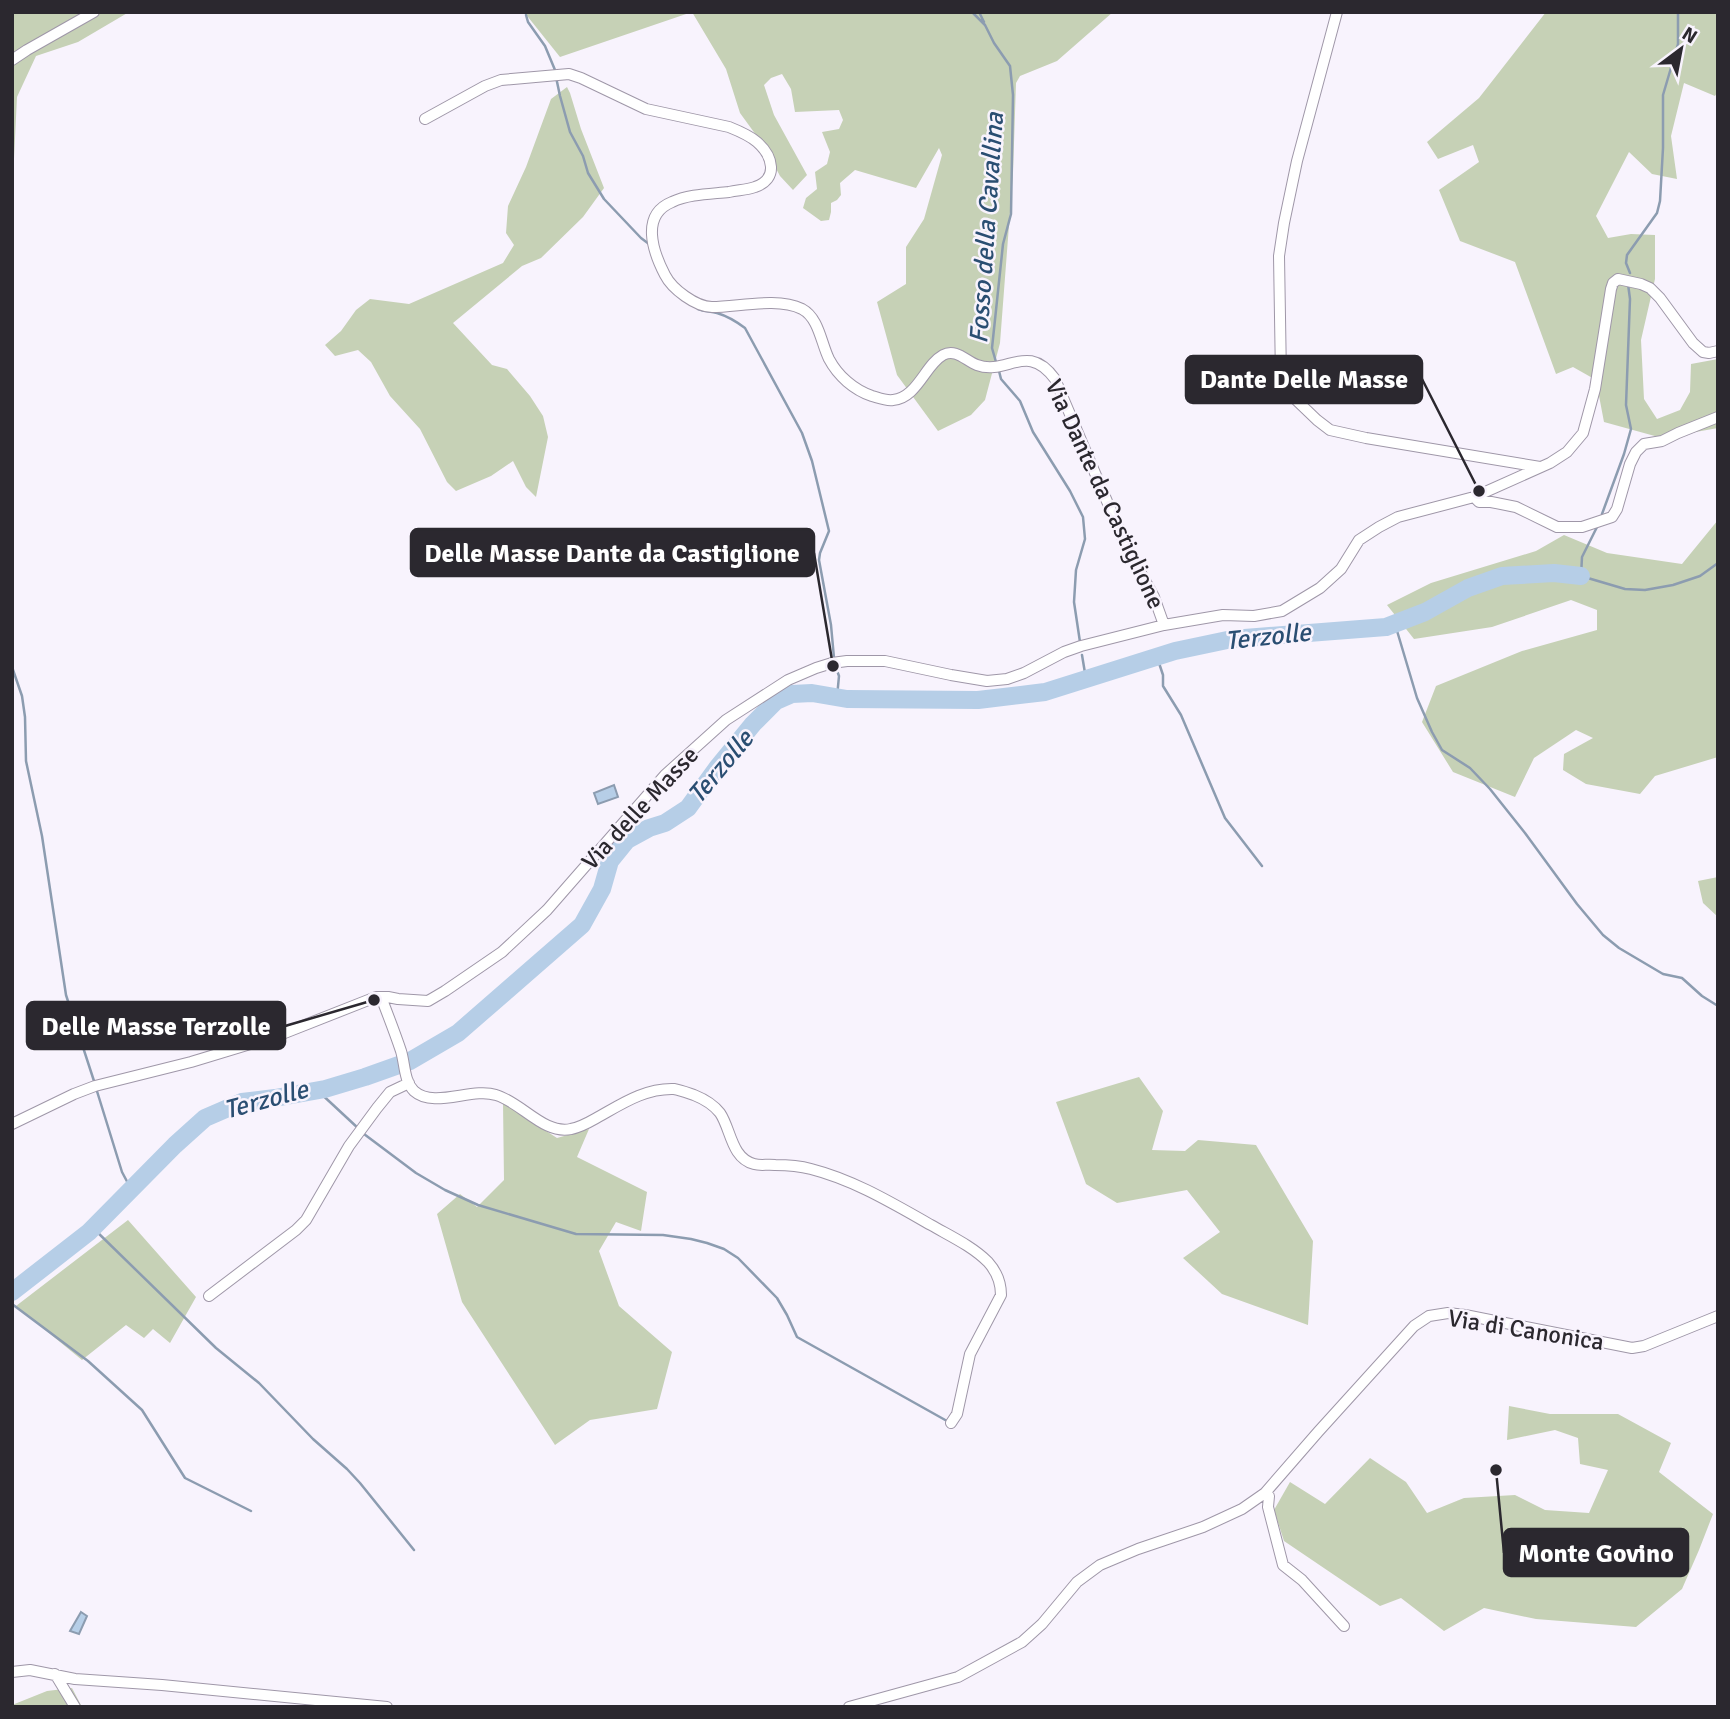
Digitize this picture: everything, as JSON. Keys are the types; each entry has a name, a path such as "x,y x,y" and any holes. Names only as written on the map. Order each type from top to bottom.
{"street":[{"path":"12,60 94,12"},
{"path":"1337,12 1297,161 1281,239 1281,378 1284,387 1317,421 1330,430 1541,467"},
{"name":"Via Dante da Castiglione","path":"425,119 500,80 569,74 646,109 740,131 758,143 771,166 772,173 767,182 754,188 682,198 659,209 653,219 651,231 654,250 667,280 675,289 708,307 773,304 789,305 803,310 811,316 829,360 847,383 864,393 886,400 896,400 908,394 942,356 951,353 985,367 1028,360 1045,368 1055,379 1126,546 1154,597 1164,625"},
{"name":"Via Dante da Castiglione","path":"1081,646 1164,625 1223,615 1254,616 1282,611 1320,588 1341,569 1359,540 1379,527 1398,517 1474,496 1541,467 1567,452 1583,433 1595,389 1611,289 1618,279 1650,288 1693,343 1703,352 1718,351"},
{"path":"1474,496 1479,502 1516,507 1557,527 1582,527 1612,517 1617,509 1630,464 1644,444 1662,441 1718,417"},
{"name":"Via delle Masse","path":"12,1124 95,1086 191,1062 277,1036 373,998 428,1000 445,991 502,952 547,910 665,775 726,720 788,680 832,663 858,661 885,661 988,681 1007,679 1081,646"},
{"path":"382,997 408,1081 415,1092 429,1098 487,1092 509,1100 543,1123 568,1130 588,1123 643,1094 675,1089 713,1106 720,1114 740,1156 749,1163 811,1169 848,1181 971,1248 989,1263 997,1274 1002,1284 1002,1295 970,1354 957,1414 951,1423"},
{"path":"209,1296 301,1225 319,1200 349,1146 377,1108 390,1092 408,1081"},
{"name":"Via di Canonica","path":"849,1707 958,1678 1021,1642 1042,1624 1077,1582 1100,1565 1203,1527 1242,1509 1265,1493 1414,1326 1429,1316 1465,1314 1632,1348 1644,1346 1718,1316"},
{"path":"1265,1493 1269,1496 1268,1507 1283,1565 1302,1580 1344,1626"},
{"path":"12,1672 30,1670 75,1679 387,1707"},
{"path":"55,1674 75,1707"}],"green space":[{"path":"12,12 129,12 78,42 36,56 17,97 12,200"},
{"path":"524,12 692,12 560,57"},
{"path":"692,12 1113,12 1057,61 1020,76 1016,83 1013,173 1000,343 985,400 971,415 938,431 897,375 877,302 906,284 906,247 924,219 942,155 939,148 916,188 855,170 840,183 841,195 831,203 829,220 821,221 803,208 806,198 817,189 815,172 827,164 830,152 822,132 839,129 843,120 839,110 795,112 791,89 782,74 771,78 764,85 774,115 807,175 793,190 780,176 764,146 740,113 726,69"},
{"path":"1546,12 1718,12 1718,91 1715,96 1684,83 1671,136 1677,179 1652,174 1629,152 1596,216 1608,238 1631,234 1655,235 1655,279 1641,340 1644,399 1657,419 1680,410 1690,392 1691,364 1718,359 1718,428 1662,438 1604,422 1596,380 1573,367 1556,374 1515,262 1460,241 1439,190 1479,162 1473,145 1438,159 1427,142 1479,98"},
{"path":"567,87 604,188 583,217 541,258 522,266 453,323 492,365 507,369 543,416 548,437 536,497 526,487 513,461 491,476 456,491 447,482 420,429 390,396 371,362 358,350 335,356 325,345 341,331 356,310 370,299 409,304 503,263 514,245 506,233 508,206 526,167 551,99"},
{"path":"1718,520 1718,757 1655,776 1640,794 1586,784 1563,770 1564,754 1593,738 1576,730 1534,758 1515,797 1453,772 1422,722 1436,686 1522,651 1597,630 1597,610 1571,600 1492,627 1414,639 1387,605 1431,583 1536,551 1564,535 1607,553 1682,564"},
{"path":"1718,877 1718,917 1703,903 1698,881"},
{"path":"1139,1077 1163,1111 1152,1150 1185,1151 1198,1140 1256,1145 1313,1241 1308,1325 1222,1294 1183,1258 1220,1232 1187,1190 1117,1203 1086,1184 1056,1102"},
{"path":"503,1103 557,1138 589,1129 577,1157 647,1192 641,1231 616,1222 599,1251 619,1306 672,1352 657,1409 590,1420 555,1445 462,1302 437,1214 460,1194 477,1207 504,1180"},
{"path":"128,1220 196,1297 170,1343 153,1329 144,1338 126,1325 82,1360 16,1306"},
{"path":"1509,1406 1550,1414 1618,1414 1671,1443 1659,1472 1713,1514 1682,1589 1636,1627 1536,1619 1484,1608 1444,1631 1401,1598 1380,1606 1284,1541 1274,1510 1290,1482 1325,1504 1370,1458 1406,1482 1427,1513 1464,1498 1515,1495 1545,1510 1589,1513 1608,1470 1580,1464 1578,1438 1555,1430 1507,1440"},
{"path":"72,1688 82,1707 12,1707 47,1691"}],"water":[{"path":"614,785 618,797 598,804 594,793"},
{"path":"81,1612 87,1616 79,1634 70,1631"}],"waterway":[{"name":"Fosso della Cavallina","path":"972,12 985,25 1010,66 1013,95 1011,214 1003,244 992,348 996,362"},
{"name":"Fosso della Cavallina","path":"979,12 984,22"},
{"path":"1630,273 1626,263 1627,255 1657,213 1660,201 1663,95 1678,44 1678,12"},
{"path":"526,15 545,46 555,70"},
{"path":"556,77 570,132 583,156 588,173 604,199 649,244"},
{"path":"1602,514 1631,429 1626,405 1630,299 1628,284"},
{"path":"698,309 721,314 745,328 802,433 812,461 829,531 819,560 834,658"},
{"name":"Fosso della Cavallina","path":"999,371 1001,379 1020,401 1033,432 1083,517 1085,539 1076,570 1074,602 1080,642"},
{"path":"1598,525 1582,557 1581,576 1625,589 1645,590 1700,576 1718,563"},
{"name":"Terzolle","path":"12,1292 89,1232 205,1118 242,1102 325,1089 365,1077 410,1061 458,1033 582,925 602,889 610,861 627,840 665,823 688,808 753,724 776,701 792,694 812,693 847,699 978,700 1045,692 1175,651 1232,639 1386,627 1425,612 1468,588 1502,576 1554,573 1581,576"},
{"path":"1395,624 1417,698 1442,750 1470,768 1490,789 1603,935 1619,948 1663,974 1682,978 1718,1006"},
{"name":"Fosso della Cavallina","path":"1082,655 1086,679"},
{"path":"1157,657 1163,675 1163,686 1181,715 1225,818 1262,866"},
{"path":"835,665 839,676 837,697"},
{"path":"12,667 22,696 26,761 42,836 66,995 94,1081"},
{"path":"96,1088 122,1172 131,1189"},
{"path":"317,1090 359,1129"},
{"path":"364,1134 416,1173 478,1205 576,1234 663,1235 691,1239 724,1249 738,1258 777,1298 797,1337 947,1421"},
{"path":"93,1228 216,1348 259,1383 313,1439 347,1469 414,1550"},
{"path":"12,1304 88,1361 142,1410 185,1478 251,1511"}],"place":[{"name":"Dante Delle Masse","path":"1479,491"},
{"name":"Delle Masse Dante da Castiglione","path":"833,666"},
{"name":"Delle Masse Terzolle","path":"374,1000"},
{"name":"Monte Govino","path":"1496,1470"}]}
